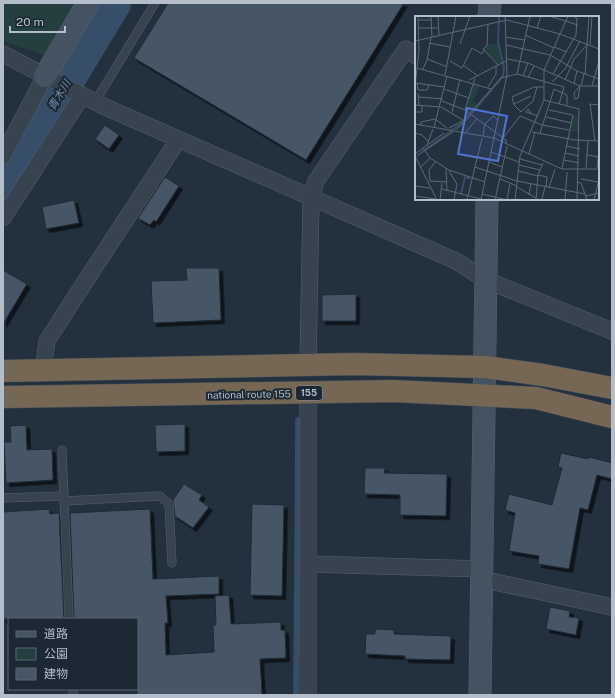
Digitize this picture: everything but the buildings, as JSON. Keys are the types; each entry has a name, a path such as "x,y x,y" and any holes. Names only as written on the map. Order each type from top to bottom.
{"highway":[{"path":"3,371 354,364 485,367 543,375 612,388"},
{"name":"national route 155","path":"3,397 394,391 536,398 612,417"}],"street":[{"path":"3,156 49,78 88,3"},
{"path":"489,16 490,3"},
{"path":"308,365 311,198 316,181 406,48 415,55"},
{"path":"3,54 85,97 178,140 456,261 486,280 612,331"},
{"path":"3,218 85,97"},
{"path":"43,371 47,341 80,288 178,140"},
{"path":"480,695 487,200"},
{"path":"308,393 308,695"},
{"path":"308,564 482,574 612,607"}],"lane":[{"path":"85,97 155,3"},
{"path":"62,450 70,618"},
{"path":"3,498 160,496 169,504 172,563"}],"green space":[{"path":"3,3 78,3 46,56 3,41"}],"waterway":[{"name":"青木川","path":"3,188 115,3"},
{"path":"296,695 298,420"}]}
